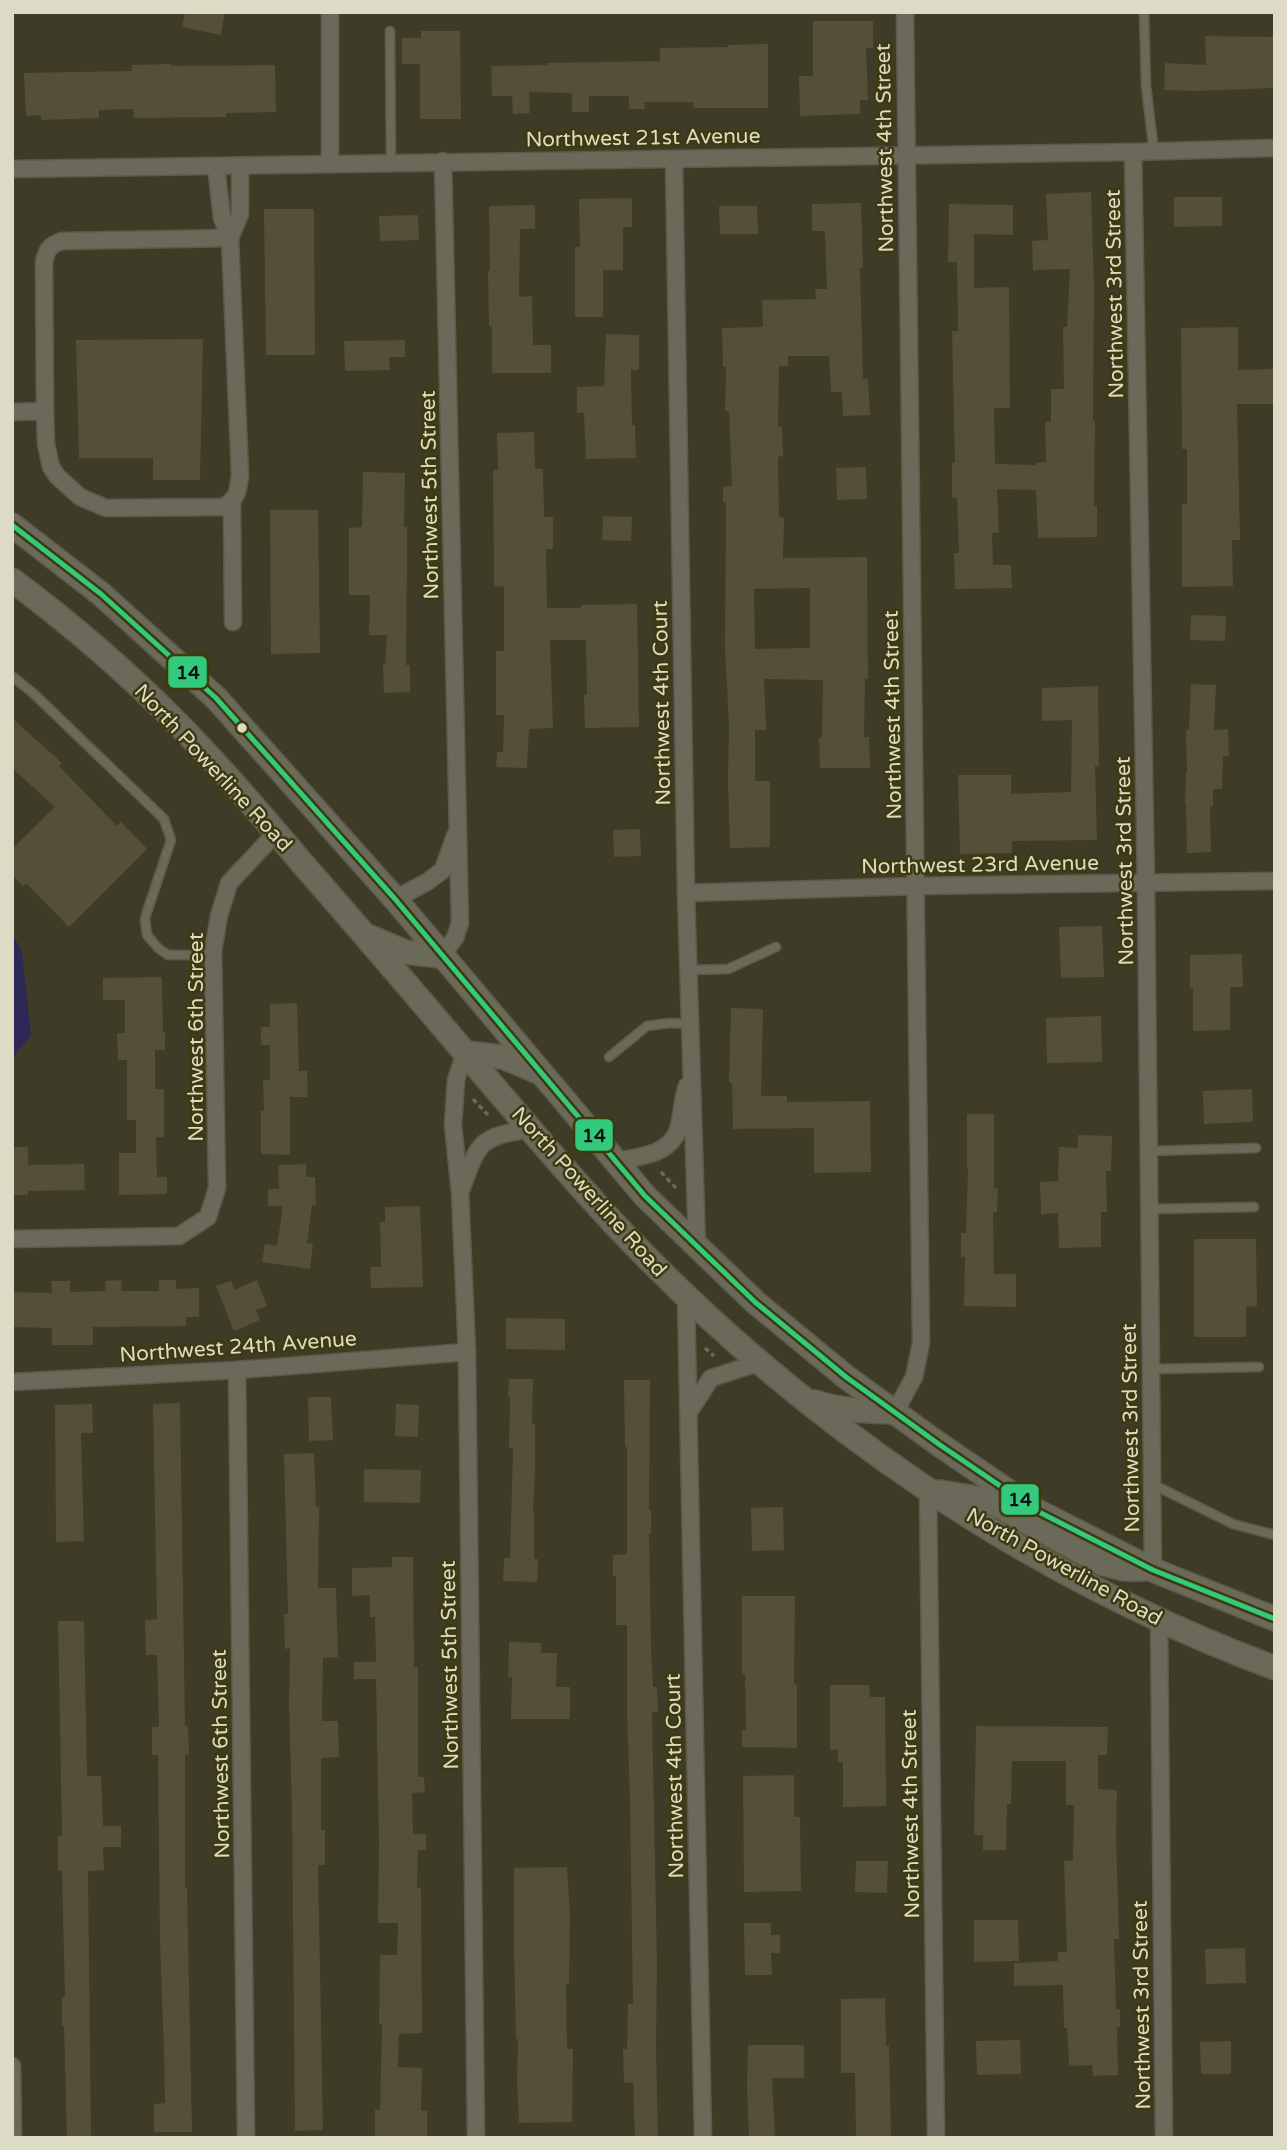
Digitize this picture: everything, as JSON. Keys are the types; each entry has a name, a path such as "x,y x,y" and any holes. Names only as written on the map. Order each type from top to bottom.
{"main road":[{"name":"North Powerline Road","path":"12,525 101,594 216,698 395,899 646,1196 755,1302 846,1377 1037,1511 1153,1570 1275,1619"},
{"name":"North Powerline Road","path":"12,580 79,632 179,725 276,832 530,1129 623,1233 686,1296 802,1398 928,1490 1052,1564 1159,1620 1273,1666"},
{"path":"364,934 405,952 441,956"},
{"path":"465,1053 503,1057 542,1074"},
{"path":"802,1398 833,1408 895,1412"},
{"path":"928,1490 995,1504 1101,1563 1124,1569 1153,1570"}],"street":[{"path":"330,12 330,164"},
{"name":"Northwest 4th Street","path":"895,1412 914,1377 921,1343 905,12"},
{"name":"Northwest 21st Avenue","path":"12,169 1275,148"},
{"name":"Northwest 3rd Street","path":"1133,152 1146,884 1153,1570"},
{"name":"Northwest 4th Court","path":"674,159 686,893 697,1245"},
{"name":"Northwest 5th Street","path":"441,956 455,938 460,922 443,161"},
{"path":"216,166 222,218 230,239 240,475 232,502 233,622"},
{"path":"230,239 240,214 240,166"},
{"path":"230,239 53,243 48,248 44,262 45,411 46,444 51,467 68,487 94,504 106,508 223,507 232,502"},
{"path":"12,412 45,411"},
{"name":"Northwest 5th Street","path":"395,899 443,870 458,827"},
{"name":"Northwest 6th Street","path":"12,1239 178,1236 208,1217 217,1188 214,955 219,916 229,883 276,832"},
{"name":"Northwest 23rd Avenue","path":"686,893 916,886 1275,881"},
{"name":"Northwest 5th Street","path":"465,1053 456,1080 453,1125 460,1192 467,1352 476,2138"},
{"path":"616,1161 651,1154 667,1146 677,1131 682,1100 692,1074"},
{"name":"Northwest 5th Street","path":"460,1192 475,1152 491,1138 530,1129"},
{"name":"Northwest 4th Court","path":"686,1296 703,2138"},
{"name":"Northwest 24th Avenue","path":"12,1382 237,1370 467,1352"},
{"path":"689,1412 711,1378 761,1362"},
{"name":"Northwest 6th Street","path":"237,1370 247,2138"},
{"name":"Northwest 4th Street","path":"928,1490 936,2138"},
{"name":"Northwest 3rd Street","path":"1159,1620 1164,2138"},
{"path":"12,2066 13,2138"}],"lane":[{"path":"1144,12 1146,86 1154,152"},
{"path":"390,31 391,163"},
{"path":"12,676 164,819 171,841 147,912 147,935 168,955 214,955"},
{"path":"689,970 728,969 776,947"},
{"path":"609,1057 647,1026 690,1024"},
{"path":"1149,1151 1256,1148"},
{"path":"1150,1209 1254,1207"},
{"path":"1151,1369 1259,1367"},
{"path":"1152,1484 1233,1524 1275,1535"}],"path":[{"path":"472,1097 488,1115"},
{"path":"662,1172 683,1195"}],"shaded area":[{"path":"12,934 22,951 31,1036 12,1058"}],"building":[{"path":"185,12 225,12 221,35 182,27"},
{"path":"813,21 873,21 873,48 866,48 868,100 860,100 860,114 800,116 799,76 813,76"},
{"path":"421,31 460,31 461,119 420,119 420,64 402,64 402,38 421,38"},
{"path":"1205,36 1275,37 1275,88 1164,90 1165,63 1206,65"},
{"path":"768,44 768,108 694,108 693,102 644,102 645,109 629,109 629,96 589,96 589,112 572,112 572,93 529,92 530,113 513,114 512,96 492,96 491,66 660,61 660,48"},
{"path":"132,65 275,65 276,112 226,113 226,117 134,118 133,109 99,110 99,118 41,120 41,115 26,116 24,73 132,71"},
{"path":"1091,192 1094,284 1094,506 1097,506 1097,537 1038,538 1036,490 997,489 999,533 992,533 993,565 1011,565 1012,588 955,589 954,553 959,553 957,498 952,498 952,463 955,463 952,331 958,331 957,262 948,262 949,204 1013,205 1013,235 974,234 974,288 1009,287 1010,408 994,408 995,464 1036,465 1046,462 1045,422 1051,422 1051,389 1064,389 1063,327 1067,327 1070,269 1033,270 1032,241 1048,240 1046,194"},
{"path":"1174,197 1222,197 1222,226 1174,227"},
{"path":"632,198 632,227 623,227 623,270 603,270 603,317 575,317 575,247 580,247 579,199"},
{"path":"861,203 863,379 868,379 870,415 843,416 842,392 831,392 829,356 788,356 788,366 779,366 778,427 782,427 783,456 778,457 779,517 784,518 783,558 867,557 868,679 865,679 864,737 869,737 870,768 820,768 823,680 764,679 766,730 755,730 755,781 770,781 770,847 730,848 729,724 725,649 726,502 723,502 723,487 732,486 729,411 725,411 726,367 723,367 722,328 763,327 762,300 816,299 815,289 827,289 825,231 812,231 812,204","holes":["810,588 810,648 755,649 754,589"]},
{"path":"535,205 535,229 520,229 519,297 532,296 533,345 551,345 551,373 492,373 492,326 489,327 489,206"},
{"path":"719,206 757,206 758,234 720,234"},
{"path":"264,209 314,209 315,355 266,355"},
{"path":"418,215 419,240 380,241 379,216"},
{"path":"1238,327 1238,370 1275,369 1275,404 1237,404 1240,540 1232,540 1233,586 1182,587 1182,504 1187,504 1187,449 1182,449 1181,328"},
{"path":"606,334 639,335 639,370 631,370 632,425 635,425 636,458 586,459 584,413 577,413 577,387 604,386"},
{"path":"203,339 200,480 153,480 153,458 79,458 76,340"},
{"path":"405,340 405,357 389,357 390,370 345,371 344,341"},
{"path":"534,432 535,469 543,469 544,517 553,517 553,549 546,549 547,608 637,604 639,727 585,728 586,640 550,640 553,728 529,729 527,768 496,767 497,752 503,752 504,715 496,715 496,651 504,651 504,586 494,587 493,470 498,470 497,433"},
{"path":"866,467 867,499 837,500 836,468"},
{"path":"363,472 405,473 406,665 410,665 410,692 384,693 383,665 387,635 369,635 370,595 349,595 349,528 362,527"},
{"path":"270,510 318,510 320,653 271,654"},
{"path":"603,516 632,517 631,541 602,540"},
{"path":"1191,615 1226,616 1225,641 1190,640"},
{"path":"1191,684 1216,685 1214,730 1228,729 1229,756 1223,756 1222,789 1213,789 1213,806 1210,806 1211,852 1187,853 1186,730 1189,730"},
{"path":"1098,686 1099,766 1095,766 1097,840 1012,841 1012,853 960,854 958,775 1011,775 1011,794 1071,792 1072,720 1042,721 1042,688"},
{"path":"12,718 62,763 59,766 117,826 121,822 147,849 69,927 26,883 23,886 12,875 12,849 55,807 12,768"},
{"path":"640,829 641,856 614,857 613,830"},
{"path":"1102,926 1104,977 1061,978 1059,927"},
{"path":"1242,954 1243,987 1230,987 1230,1030 1193,1031 1190,955"},
{"path":"162,977 165,1050 155,1050 155,1089 164,1089 164,1137 156,1137 157,1177 167,1177 167,1194 119,1195 119,1153 136,1153 136,1120 127,1120 127,1060 118,1060 117,1033 125,1033 125,1000 103,1000 103,978"},
{"path":"297,1003 299,1071 307,1071 308,1097 290,1097 290,1155 261,1154 263,1080 270,1080 270,1045 261,1045 261,1027 270,1027 270,1004"},
{"path":"731,1008 763,1009 761,1096 787,1096 787,1102 870,1101 871,1172 814,1173 814,1128 733,1129 732,1083 729,1082"},
{"path":"1101,1016 1102,1062 1047,1063 1046,1018"},
{"path":"1252,1089 1253,1122 1204,1124 1203,1091"},
{"path":"967,1114 994,1114 994,1188 998,1189 997,1212 993,1212 994,1274 1016,1274 1016,1307 964,1306 965,1257 961,1257 961,1233 966,1233"},
{"path":"1078,1135 1112,1136 1111,1171 1106,1171 1107,1212 1101,1212 1101,1247 1059,1248 1058,1213 1041,1214 1040,1182 1058,1181 1059,1147 1078,1148"},
{"path":"12,1147 28,1147 28,1165 84,1164 85,1190 28,1191 28,1195 12,1195"},
{"path":"306,1164 306,1177 315,1177 316,1205 312,1205 307,1243 313,1244 310,1269 262,1262 265,1244 277,1246 283,1206 268,1206 268,1189 279,1189 278,1165"},
{"path":"420,1206 423,1287 371,1288 370,1267 381,1267 380,1222 385,1222 385,1207"},
{"path":"1194,1239 1256,1239 1257,1306 1246,1307 1246,1337 1194,1337"},
{"path":"121,1280 122,1291 159,1291 159,1280 176,1280 176,1289 199,1288 199,1317 186,1317 186,1326 93,1327 93,1345 52,1345 52,1328 12,1327 12,1292 52,1293 51,1281 70,1281 70,1292 106,1291 105,1281"},
{"path":"257,1280 267,1306 256,1310 260,1320 234,1331 216,1286 231,1281 234,1290"},
{"path":"506,1318 565,1319 565,1350 506,1349"},
{"path":"509,1379 533,1379 533,1513 534,1559 538,1559 537,1582 503,1581 504,1558 510,1558 513,1448 509,1448"},
{"path":"624,1380 650,1380 651,1645 653,1687 657,1687 658,1712 652,1712 658,2138 635,2138 633,2082 624,2083 623,2049 627,2049 628,2004 633,2004 627,1625 616,1625 613,1555 627,1554"},
{"path":"308,1397 331,1397 333,1440 309,1441"},
{"path":"180,1403 185,1726 188,1726 189,1755 185,1755 185,1888 192,2132 154,2132 154,2104 165,2103 158,1755 152,1755 152,1727 159,1727 157,1655 146,1655 145,1620 157,1619 153,1404"},
{"path":"92,1404 93,1433 81,1433 84,1541 56,1542 55,1405"},
{"path":"396,1404 419,1405 418,1437 395,1436"},
{"path":"314,1453 316,1507 319,1507 318,1588 336,1588 338,1657 323,1658 322,1721 338,1721 339,1757 321,1758 321,1830 325,1830 325,1865 318,1865 323,2130 295,2131 290,1648 285,1649 284,1614 288,1614 284,1454"},
{"path":"364,1469 421,1470 420,1503 364,1502"},
{"path":"783,1507 784,1550 752,1551 751,1508"},
{"path":"392,1557 413,1557 414,1667 418,1667 418,1777 424,1777 425,1792 412,1793 413,1834 426,1834 426,1850 418,1850 417,1888 421,1888 422,2033 399,2034 398,2067 422,2068 421,2111 427,2111 427,2138 375,2138 375,2110 380,2110 380,1955 397,1955 398,1923 378,1923 376,1679 354,1679 354,1662 376,1662 375,1617 370,1617 370,1595 352,1596 352,1568 392,1567"},
{"path":"742,1596 795,1596 794,1685 797,1684 797,1748 742,1747 742,1730 746,1730 745,1674 742,1675"},
{"path":"58,1621 84,1621 87,1776 101,1776 103,1826 121,1826 121,1847 103,1847 104,1870 88,1871 91,2138 67,2138 62,2026 62,1997 65,1997 62,1871 58,1871 58,1836 62,1836"},
{"path":"509,1642 541,1643 541,1653 557,1653 556,1687 570,1687 570,1719 511,1719"},
{"path":"830,1685 869,1685 870,1697 885,1697 886,1806 843,1807 843,1762 838,1762 838,1750 830,1749"},
{"path":"976,1726 1108,1727 1107,1755 1098,1755 1098,1789 1117,1790 1119,1939 1114,1939 1116,2009 1120,2009 1120,2027 1117,2027 1118,2075 1093,2076 1092,2065 1069,2066 1067,2028 1064,2028 1063,1985 1014,1986 1014,1963 1058,1961 1058,1952 1067,1952 1064,1861 1073,1860 1074,1805 1066,1805 1066,1761 1012,1761 1006,1850 983,1850 983,1835 974,1835"},
{"path":"794,1775 794,1817 800,1817 801,1891 744,1892 743,1776"},
{"path":"856,1861 888,1861 887,1893 855,1892"},
{"path":"567,1867 570,1912 569,1984 566,1984 567,2049 573,2049 572,2122 519,2123 514,1868"},
{"path":"974,1920 1018,1920 1019,1961 974,1962"},
{"path":"744,1923 771,1923 771,1935 780,1935 780,1953 771,1953 772,1975 745,1975"},
{"path":"1245,1948 1246,1983 1206,1984 1205,1949"},
{"path":"885,1998 891,2138 856,2138 855,2073 841,2073 841,1999"},
{"path":"1020,2040 1021,2074 977,2075 976,2041"},
{"path":"1231,2041 1231,2074 1201,2074 1200,2042"},
{"path":"748,2045 804,2045 804,2078 772,2078 775,2138 749,2138"}],"transit line":[{"name":"14","path":"12,525 101,594 216,698 395,899 645,1196 755,1302 846,1377 1037,1511 1153,1570 1275,1619"}]}
